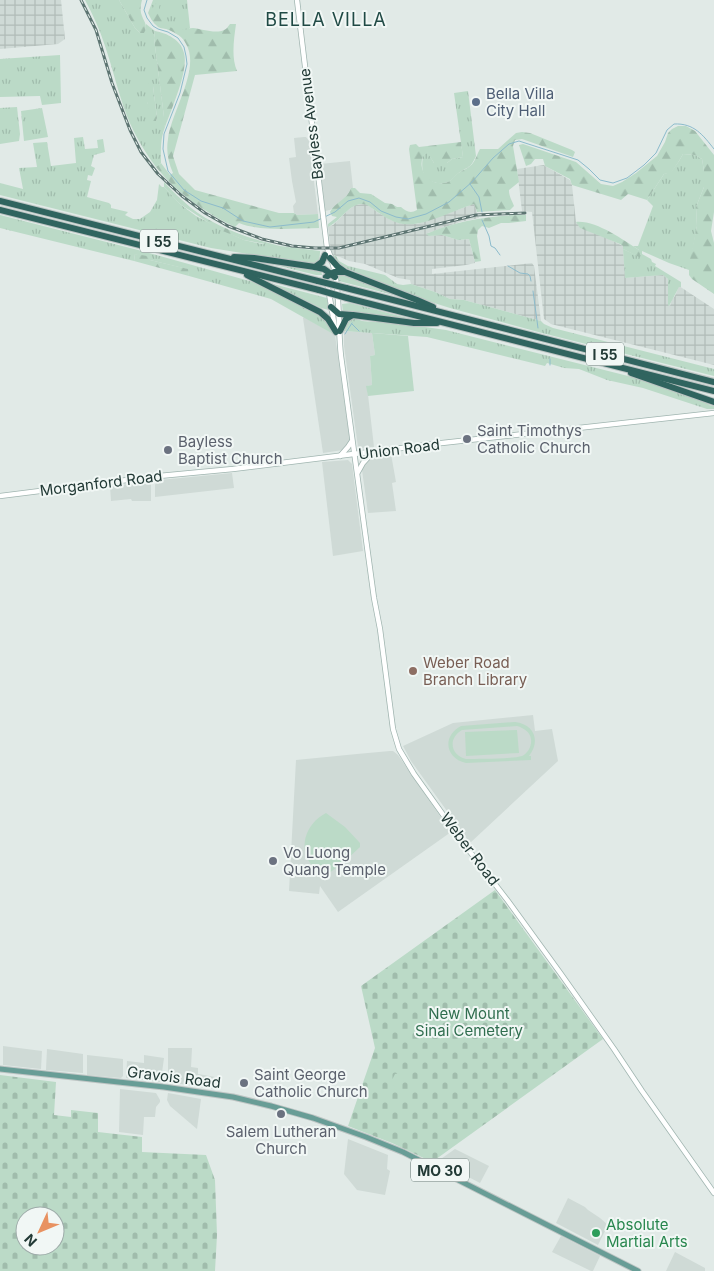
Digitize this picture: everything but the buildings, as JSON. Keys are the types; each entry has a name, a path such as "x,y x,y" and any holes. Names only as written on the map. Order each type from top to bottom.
{"highway":[{"name":"I 55","path":"0,201 714,382"},
{"name":"I 55","path":"0,210 714,391"},
{"path":"315,267 322,262 327,254 345,272 417,300 445,314"},
{"path":"222,257 254,258 315,267 330,274 345,272"},
{"path":"237,270 320,312 338,331 344,321 353,315"},
{"path":"320,312 335,310 353,315 414,323 447,323"},
{"path":"624,368 634,375 714,402"}],"main road":[{"name":"Bayless Avenue","path":"297,0 322,215 355,454"},
{"name":"Bayless Avenue","path":"330,274 338,331"},
{"name":"Union Road","path":"233,469 714,413"},
{"path":"340,456 353,440"},
{"path":"358,473 362,463 373,452"},
{"name":"Weber Road","path":"355,454 391,713 399,749 450,825 531,932 714,1193"},
{"name":"Morganford Road","path":"0,496 159,476 233,469"},
{"name":"Gravois Road","path":"0,1069 217,1094 312,1118 366,1137 411,1156 638,1271"}],"shaded area":[{"path":"0,0 61,0 65,39 58,44 0,49"},
{"path":"306,137 309,141 318,214 297,215 294,213 293,206 296,202 289,158 296,157 294,138"},
{"path":"350,161 353,188 351,188 344,199 330,210 325,211 320,164"},
{"path":"544,165 570,180 576,222 581,228 623,246 625,278 663,275 668,279 668,305 670,306 679,286 714,309 714,365 551,324 544,319 532,212 522,211 517,169"},
{"path":"364,204 391,220 403,224 417,224 474,204 479,218 460,222 428,233 429,236 442,235 458,240 469,239 475,263 432,269 432,274 532,263 534,266 541,321 464,300 450,299 411,284 410,280 398,278 365,264 333,255 328,227 333,225 355,205"},
{"path":"304,317 335,335 350,441 343,450 323,453"},
{"path":"344,331 372,333 375,355 370,356 372,385 367,386 374,447 360,449 358,447 344,346"},
{"path":"391,454 396,482 392,483 396,511 368,513 363,466 372,456"},
{"path":"348,460 352,464 363,551 333,556 322,462"},
{"path":"232,473 234,488 155,497 155,485 160,480"},
{"path":"148,482 151,485 151,501 132,501 131,499 111,501 110,486"},
{"path":"533,715 535,731 552,729 558,761 470,843 411,761 403,746 453,723"},
{"path":"393,751 398,755 451,832 338,912 320,886 319,894 289,891 296,760"},
{"path":"3,1046 42,1051 41,1069 3,1065"},
{"path":"168,1048 192,1048 191,1067 198,1068 198,1074 215,1077 214,1089 168,1082"},
{"path":"47,1049 83,1054 83,1073 46,1070"},
{"path":"87,1055 123,1059 123,1076 121,1078 87,1075"},
{"path":"144,1055 164,1058 160,1082 126,1078 127,1061 144,1063"},
{"path":"120,1089 156,1093 160,1100 156,1107 155,1117 144,1117 143,1135 119,1132"},
{"path":"168,1093 201,1099 197,1129 170,1106 167,1100"},
{"path":"348,1139 388,1155 387,1169 390,1171 385,1195 357,1190 344,1174"},
{"path":"455,1149 489,1166 480,1183 438,1161"},
{"path":"568,1198 585,1207 608,1225 598,1245 556,1223"},
{"path":"561,1236 600,1256 593,1271 552,1252"},
{"path":"675,1252 705,1268 705,1271 666,1271"}],"green space":[{"path":"85,0 119,0 135,28 140,33 146,29 146,24 155,31 154,38 165,127 161,149 161,163 156,167 147,155 130,123 103,40","holes":["147,86 153,86 157,118 156,121 147,102"]},
{"path":"119,0 142,0 141,11 146,28 144,33 140,33 135,28"},
{"path":"153,0 187,0 190,28 181,36 155,24 148,13"},
{"path":"158,2 160,4 159,14 163,22 176,29 193,28 217,32 225,30 230,24 236,24 234,54 237,71 195,75 173,156 179,174 195,190 279,213 294,213 297,215 318,214 319,228 268,229 239,223 235,227 192,201 156,167 161,163 170,175 173,173 168,156 168,139 170,128 188,78 190,66 190,54 183,39 168,29 158,27 151,18 153,8"},
{"path":"155,31 169,35 177,41 182,48 185,60 179,90 165,127 154,38"},
{"path":"60,55 61,103 42,105 40,96 0,97 0,59"},
{"path":"149,83 152,83 153,86 156,121 152,120 147,102 147,86"},
{"path":"468,91 476,156 470,166 450,181 432,182 425,177 422,165 423,156 427,151 434,163 447,163 452,159 463,157 454,93"},
{"path":"17,107 19,141 0,144 0,108"},
{"path":"42,108 48,137 24,141 21,111"},
{"path":"678,126 686,126 695,131 714,155 714,212 711,231 714,243 714,294 689,275 689,264 697,226 696,207 704,187 702,159 695,155 683,154 671,173 664,174 647,200 628,194 621,200 572,185 570,179 545,166 543,159 535,159 526,166 519,145 523,144 576,162 601,184 613,186 636,173 657,156 668,133"},
{"path":"516,133 530,133 575,152 573,157 522,139 515,140 513,146 519,182 509,190 514,206 510,210 477,212 474,204 429,221 403,224 397,223 369,206 362,204 352,207 328,227 328,224 337,217 332,216 330,212 347,195 351,188 355,188 360,193 371,194 385,203 401,207 408,212 417,210 410,145 416,144 419,147 461,142 463,157 452,159 447,163 439,165 434,163 427,152 423,157 422,167 427,177 432,181 444,183 471,165 480,149 498,149"},
{"path":"83,137 85,149 98,148 97,140 103,139 105,152 94,155 91,166 95,168 92,176 88,175 87,180 91,181 87,197 109,203 111,208 128,212 125,215 133,219 140,219 150,212 157,200 159,184 196,216 233,235 244,240 262,244 265,242 280,246 320,251 317,263 312,265 302,261 211,248 0,195 0,183 23,189 19,168 37,167 33,143 47,142 51,166 76,163 74,138"},
{"path":"683,154 695,155 702,159 704,171 704,187 696,207 697,226 689,270 642,251 642,254 656,264 655,266 681,282 681,287 679,287 669,306 668,279 663,275 625,278 623,249 638,256 639,250 633,246 638,246 653,206 647,200 664,174 671,172"},
{"path":"164,182 190,207 207,219 245,236 265,242 265,244 244,240 218,229 180,204 164,187"},
{"path":"0,215 142,251 253,282 323,316 333,334 271,299 189,276 187,269 150,260 135,254 134,261 0,228"},
{"path":"526,215 526,221 501,223 489,228 482,226 478,230 477,236 481,261 475,262 469,239 458,240 442,235 429,236 426,234 471,220"},
{"path":"576,222 584,222 601,227 639,250 639,257 623,249 623,246 620,244 580,228"},
{"path":"135,254 147,256 150,260 188,269 189,276 134,261"},
{"path":"333,255 348,266 385,275 397,284 411,284 450,299 464,300 541,321 553,328 714,369 714,376 542,333 431,302 348,269 337,262"},
{"path":"255,260 321,270 322,275 316,275"},
{"path":"338,274 347,275 409,299 339,281"},
{"path":"269,283 327,298 329,310 321,308"},
{"path":"350,303 419,321 343,312 342,304"},
{"path":"350,318 446,330 636,378 708,403 714,406 714,409 707,409 643,388 607,380 579,369 564,368 547,363 545,366 427,337 344,331 344,326"},
{"path":"372,333 408,336 414,391 368,396 366,386 372,385 370,356 375,355"},
{"path":"522,723 534,734 535,745 529,756 531,756 531,760 466,763 459,760 450,752 449,741 455,730 461,726","holes":["517,726 528,732 531,739 529,749 522,756 466,759 454,750 454,737 462,730"]},
{"path":"517,730 519,753 466,756 465,732"},
{"path":"326,813 345,827 360,843 360,847 325,876 309,862 305,846 308,831"},
{"name":"New Mount Sinai Cemetery","path":"495,890 603,1039 432,1162 392,1143 348,1126 375,1048 361,986"},
{"path":"400,1073 403,1075 404,1080 398,1093 391,1082 395,1074"},
{"path":"0,1075 56,1082 54,1115 71,1117 71,1110 98,1113 98,1132 142,1137 142,1152 206,1155 215,1180 217,1235 215,1271 0,1271"}],"waterway":[{"path":"147,0 144,10 147,18 153,26 178,38 184,47 187,64 180,93 164,134 163,149 168,171 184,190 201,201 223,208 243,221 270,227 314,222 335,212 348,201 359,198 370,202 381,211 396,217 408,219 426,214 449,202 472,182 493,158 509,144 519,141 578,160 600,180 613,183 627,178 644,165 656,153 667,130 674,124 693,128 714,149"},
{"path":"470,184 479,197 482,212"},
{"path":"482,220 491,246 500,255"},
{"path":"508,266 520,273 528,274 531,281"},
{"path":"533,291 538,328"},
{"path":"345,334 352,323"},
{"path":"352,324 359,331"},
{"path":"550,359 550,365"}],"railway":[{"path":"81,0 96,30 112,83 130,130 141,152 158,174 182,196 205,213 228,226 262,239 292,246 339,248 476,215 525,213"}],"place":[{"name":"Bella Villa City Hall","path":"476,102"},
{"name":"Saint Timothys Catholic Church","path":"467,439"},
{"name":"Bayless Baptist Church","path":"168,450"},
{"name":"Weber Road Branch Library","path":"413,671"},
{"name":"Vo Luong Quang Temple","path":"273,861"},
{"name":"Saint George Catholic Church","path":"244,1083"},
{"name":"Salem Lutheran Church","path":"281,1114"},
{"name":"Absolute Martial Arts","path":"596,1233"}],"district":[{"name":"BELLA VILLA","path":"326,19"}]}
